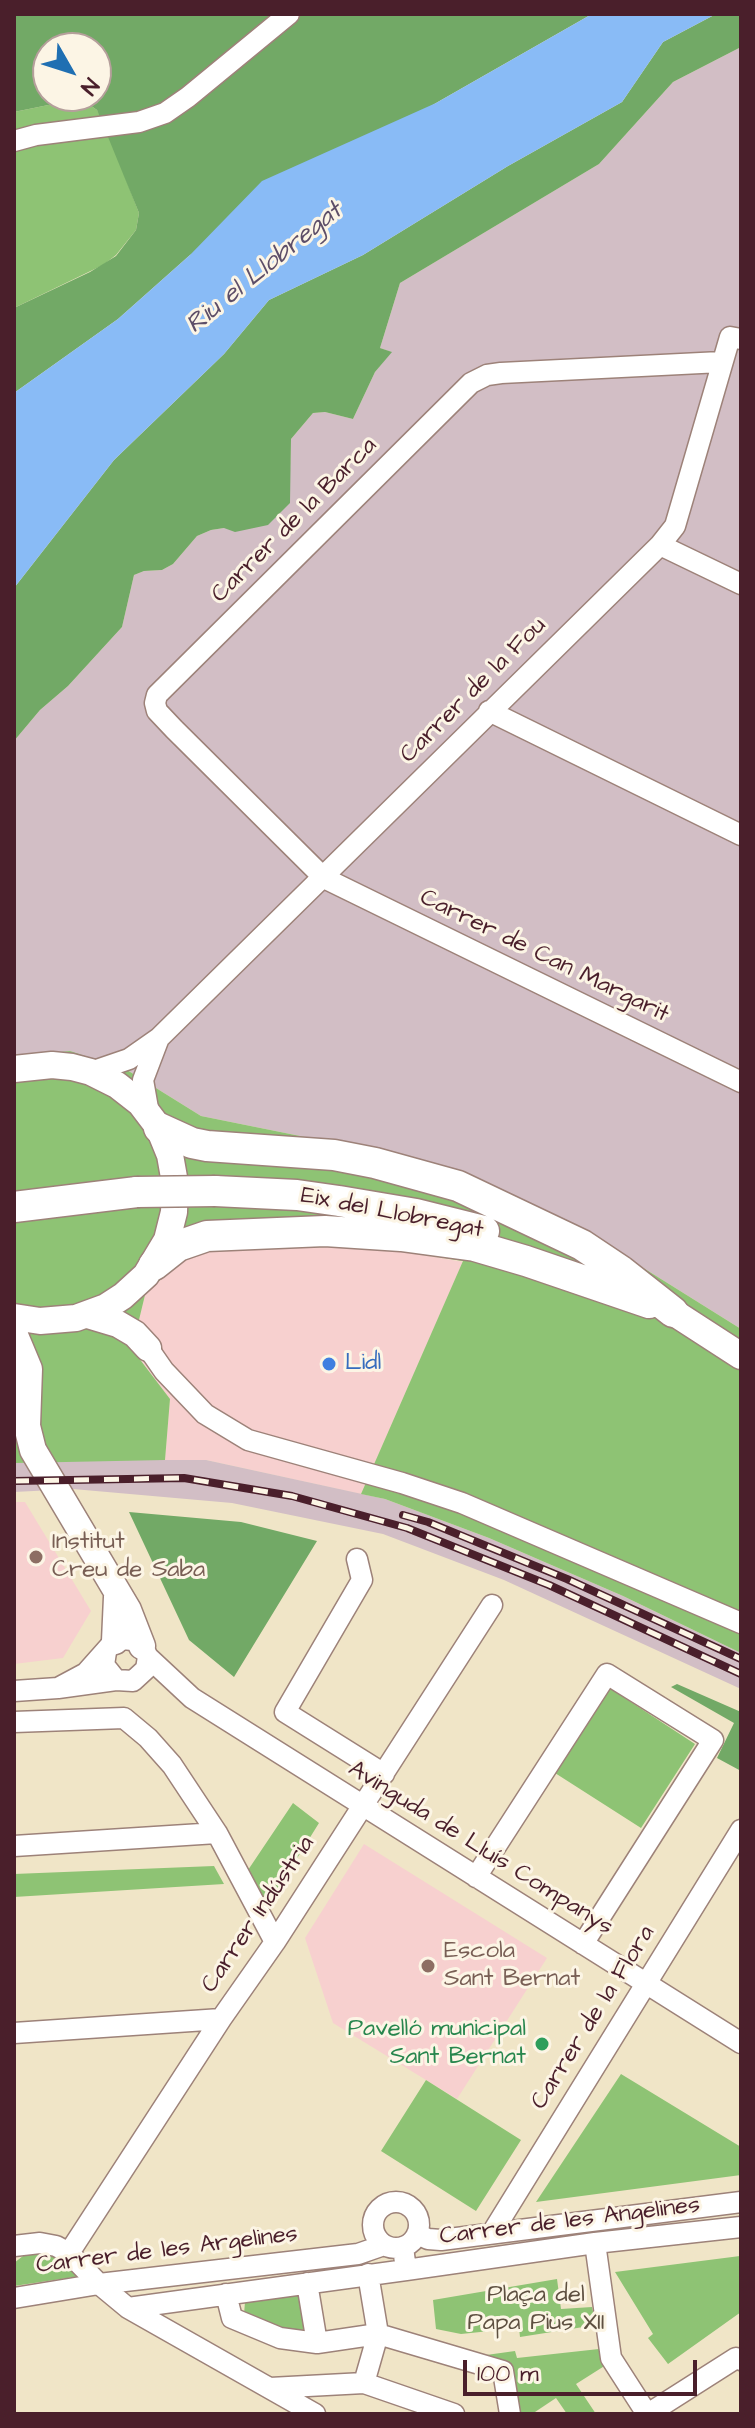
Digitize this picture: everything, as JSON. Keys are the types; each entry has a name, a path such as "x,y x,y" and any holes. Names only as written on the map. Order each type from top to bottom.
{"highway":[{"path":"154,1121 192,1143 334,1155 458,1186 582,1245 673,1312"},
{"name":"Eix del Llobregat","path":"14,1207 137,1192 215,1191 339,1201 416,1214 497,1234 585,1266 673,1312"},
{"path":"146,1274 178,1246 207,1236 325,1231 401,1236 475,1246 561,1272 673,1312"}],"main road":[{"path":"20,1065 62,1066 91,1072 117,1085 154,1121 170,1155 175,1183 174,1212 167,1240 146,1274 136,1312 148,1348"},
{"path":"14,1317 40,1321 75,1317 106,1307 146,1274"},
{"name":"Eix del Llobregat","path":"673,1312 741,1356"},
{"path":"145,1652 128,1610 39,1462 21,1426 29,1369 45,1340 75,1317 118,1324 135,1334 148,1348"},
{"path":"14,1333 29,1369"},
{"path":"110,1647 118,1606 116,1589"}],"street":[{"path":"14,141 36,135 139,122 165,113 289,14"},
{"name":"Carrer de la Fou","path":"91,1072 129,1059 159,1038 660,545 675,526 730,337 741,339"},
{"name":"Carrer de la Barca","path":"324,878 157,711 157,695 471,383 487,375 501,373 721,362"},
{"path":"660,545 741,584"},
{"path":"489,711 741,835"},
{"name":"Carrer de Can Margarit","path":"324,878 741,1082"},
{"name":"Carrer de la Fou","path":"154,1121 143,1080 159,1038"},
{"path":"148,1348 164,1371 205,1414 248,1440 462,1503 741,1623"},
{"path":"357,1559 362,1580 285,1712 384,1774"},
{"name":"Carrer Indústria","path":"69,2253 221,2019 275,1942 492,1605"},
{"path":"58,1688 86,1673 110,1647 127,1638 192,1698"},
{"path":"110,1647 104,1665 116,1680"},
{"path":"14,1691 116,1680 127,1682 139,1678 146,1669 145,1652"},
{"path":"476,1877 607,1674 713,1740 583,1944"},
{"path":"139,1678 192,1698"},
{"name":"Avinguda de Lluís Companys","path":"192,1698 741,2043"},
{"path":"14,1722 124,1718 148,1738 172,1765 217,1833 275,1942"},
{"name":"Carrer de la Flora","path":"492,2233 741,1830"},
{"path":"14,1846 217,1833"},
{"path":"14,2033 221,2019"},
{"name":"Carrer de les Angelines","path":"394,2238 441,2240 741,2202"},
{"name":"Carrer de les Angelines","path":"128,2308 595,2243 741,2227"},
{"path":"394,2238 406,2270"},
{"name":"Carrer de les Argelines","path":"14,2298 99,2284 326,2257 394,2238"},
{"path":"14,2246 40,2243 69,2253 128,2308 315,2414"},
{"path":"595,2243 611,2358 648,2414 736,2358 741,2360"},
{"path":"364,2383 378,2334 368,2274"},
{"path":"307,2283 317,2343"},
{"path":"226,2294 232,2318 280,2338 317,2343 378,2334 503,2371 510,2414"},
{"path":"270,2388 364,2383 454,2414"}],"shaded area":[{"path":"741,47 741,1329 629,1259 399,1156 201,1116 127,1070 14,1057 14,741 40,710 68,686 122,627 134,575 162,570 173,564 197,536 289,503 291,439 313,413 325,412 353,419 375,372 391,352 380,348 400,283 599,164 673,82"},
{"path":"372,1246 463,1262 361,1494 206,1460 165,1460 170,1399 132,1349 145,1295 191,1250"},
{"path":"14,1433 17,1463 206,1460 385,1499 489,1538 623,1596 741,1653 741,1689 504,1580 383,1534 232,1503 73,1489 14,1492"},
{"name":"Institut Creu de Saba","path":"14,1502 25,1502 91,1611 63,1658 14,1664"},
{"name":"Escola Sant Bernat","path":"364,1844 547,1958 457,2099 333,2023 305,1938"}],"green space":[{"path":"14,14 592,14 436,103 190,255 118,319 14,393 14,308 90,272 116,256 136,230 139,213 98,112 112,112 112,32 32,32 32,108 14,112"},
{"path":"716,14 741,14 741,47 673,82 599,164 400,283 380,348 392,352 375,372 353,419 325,412 313,413 291,439 290,503 268,525 235,532 224,528 211,530 197,536 173,564 162,570 134,575 122,627 68,686 40,710 14,741 14,588 114,460 224,354 269,300 363,255 508,166 622,102 663,42"},
{"path":"32,108 32,112 98,112 139,213 136,230 116,255 103,265 14,308 14,112"},
{"path":"70,1051 127,1070 201,1116 399,1156 629,1259 741,1329 741,1653 623,1596 489,1538 385,1499 361,1494 463,1261 372,1246 191,1250 145,1295 132,1349 170,1399 165,1460 16,1463 14,1057"},
{"path":"129,1512 241,1522 317,1541 234,1677 189,1640"},
{"path":"677,1684 741,1712 741,1771 717,1758 734,1723 671,1687"},
{"path":"608,1687 695,1744 641,1828 555,1773"},
{"path":"293,1803 319,1823 268,1905 244,1876"},
{"path":"214,1866 224,1884 14,1897 14,1874"},
{"path":"621,2074 741,2147 741,2175 536,2202"},
{"path":"426,2080 521,2140 476,2211 381,2151"},
{"path":"39,2252 64,2258 81,2276 14,2286 14,2263 23,2256"},
{"path":"740,2256 741,2312 668,2364 648,2338 653,2334 615,2272"},
{"name":"Plaça del Papa Pius XII","path":"557,2279 561,2309 592,2307 596,2325 520,2337 519,2328 461,2334 436,2329 433,2300"},
{"path":"303,2290 305,2329 298,2334 244,2314 245,2302"},
{"path":"599,2349 606,2365 576,2384 596,2414 567,2414 556,2398 532,2414 518,2414 479,2356 515,2351 517,2358"}],"water":[{"name":"Riu el Llobregat","path":"592,14 716,14 663,42 622,102 508,166 363,255 269,300 224,354 114,460 14,588 14,393 118,319 190,255 262,181 436,103"}],"railway":[{"path":"14,1481 184,1478 292,1496 407,1528 549,1585 741,1674"},
{"path":"403,1515 428,1522 567,1579 741,1659"}],"place":[{"name":"Lidl","path":"329,1364"},
{"name":"Institut Creu de Saba","path":"36,1557"},
{"name":"Escola Sant Bernat","path":"428,1966"},
{"name":"Pavelló municipal Sant Bernat","path":"542,2044"}]}
